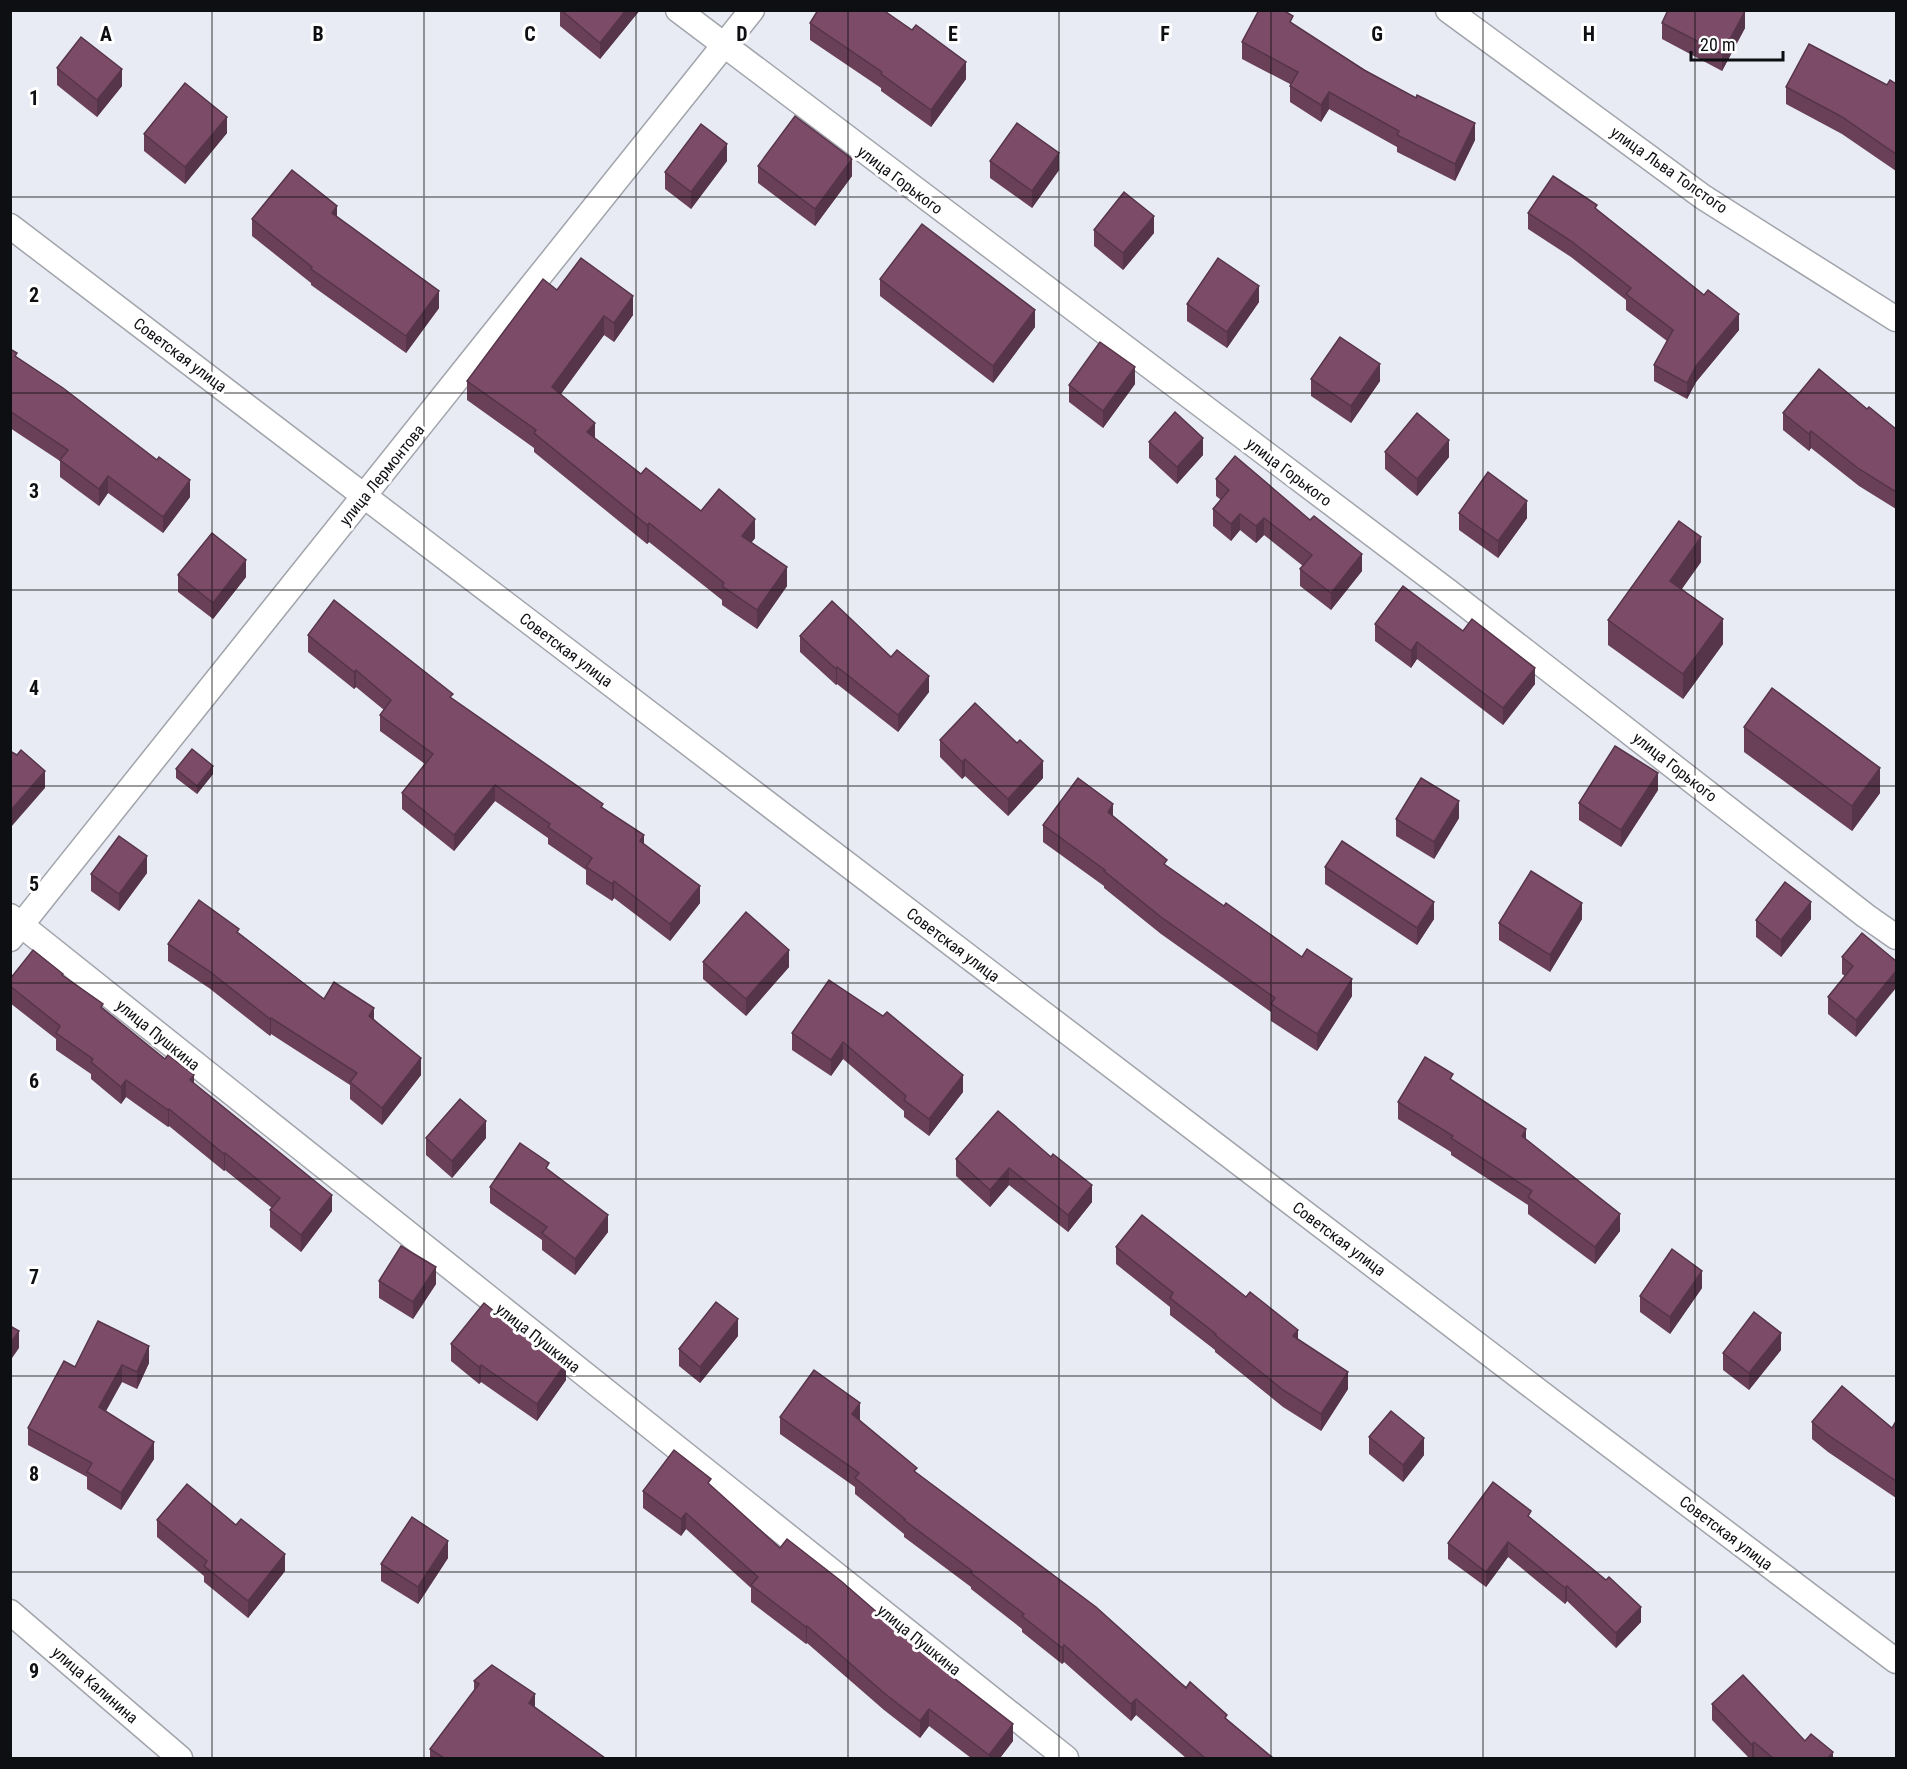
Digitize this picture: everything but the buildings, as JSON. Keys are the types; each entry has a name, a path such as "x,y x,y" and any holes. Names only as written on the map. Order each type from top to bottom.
{"street":[{"name":"улица Горького","path":"678,10 1439,585 1896,937"},
{"name":"улица Лермонтова","path":"14,927 365,496 725,47 752,10"},
{"name":"улица Льва Толстого","path":"1448,10 1703,197 1896,319"},
{"name":"Советская улица","path":"10,226 1544,1396 1896,1661"},
{"name":"улица Пушкина","path":"14,927 1066,1758"},
{"name":"улица Калинина","path":"10,1612 180,1758"}]}
